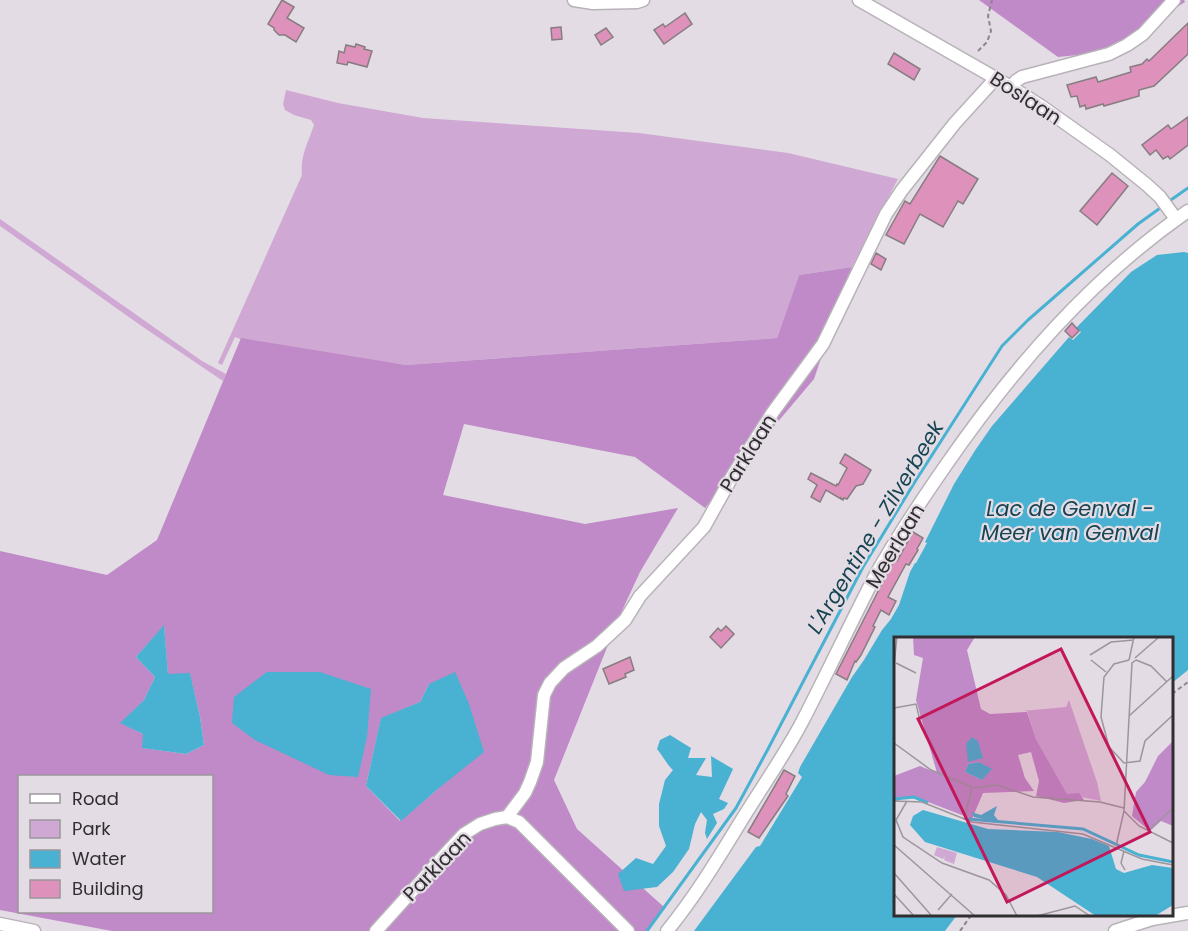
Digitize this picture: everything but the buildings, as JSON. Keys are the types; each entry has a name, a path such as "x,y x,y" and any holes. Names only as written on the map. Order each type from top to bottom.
{"street":[{"path":"574,0 593,3 643,0"},
{"name":"Boslaan","path":"859,0 1011,87 1110,155 1160,197 1172,214"},
{"path":"1011,87 1022,77 1109,54 1127,45 1143,34 1174,0"},
{"name":"Parklaan","path":"376,931 464,834 480,824 507,817 525,793 537,762 544,695 550,682 564,668 597,646 626,620 640,596 704,526 773,412 823,344 886,214 955,123 996,78"},
{"name":"Meerlaan","path":"667,931 704,881 801,724 876,574 918,506 974,425 1026,358 1070,310 1172,214 1188,211"},
{"path":"507,817 519,822 628,931"},
{"path":"1173,916 1188,913"},
{"path":"1115,931 1173,916"},
{"path":"0,924 34,931"}],"path":[{"path":"978,51 987,42 991,31 988,16 992,0"},
{"path":"1173,693 1188,682"},
{"path":"960,931 971,916"}],"green space":[{"path":"286,90 338,103 423,118 639,133 788,153 898,179 852,267 799,275 777,338 406,365 248,342 235,337 222,365 218,363 302,175 303,156 314,125 311,120 285,110 283,104"},
{"path":"0,219 202,361 226,374 223,381 0,226"}],"shaded area":[{"path":"979,0 1184,0 1185,2 1106,52 1058,57"},
{"path":"852,267 814,379 705,508 635,457 464,424 443,495 585,524 678,508 640,572 620,615 554,780 577,829 664,907 647,931 112,931 0,910 0,551 107,575 157,540 241,338 406,365 777,338 799,275","holes":["164,626 168,675 190,674 200,717 204,745 186,754 143,748 143,734 121,723 144,700 155,677 136,657","429,684 439,788 400,821 366,786 381,719 420,702"]}],"water":[{"name":"Lac de Genval - Meer van Genval","path":"1188,253 1188,670 1173,682 1173,637 894,637 894,916 956,916 945,931 694,931 756,847 760,846 802,777 798,773 800,767 852,677 899,605 910,572 927,543 925,542 954,484 976,449 992,426 1069,337 1073,340 1081,332 1076,328 1131,272 1157,255"},
{"path":"164,625 168,674 190,673 200,717 204,745 186,754 142,748 143,734 120,723 144,700 155,677 136,657"},
{"path":"267,672 320,672 371,689 367,737 358,777 329,775 255,740 232,723 234,697"},
{"path":"455,672 469,704 484,752 401,821 366,786 381,718 420,702 429,684"},
{"path":"670,735 691,748 688,758 706,758 696,775 712,777 711,756 733,769 719,799 728,803 724,809 713,814 717,823 707,839 705,833 707,820 701,812 695,824 689,849 673,872 657,887 624,891 618,874 636,858 653,864 666,846 659,826 659,804 665,780 673,770 657,749 660,740"}],"waterway":[{"name":"L'Argentine - Zilverbeek","path":"1168,202 1188,188"},
{"name":"L'Argentine - Zilverbeek","path":"647,931 736,808 863,567 1002,346 1028,320 1138,224 1163,206"}]}
